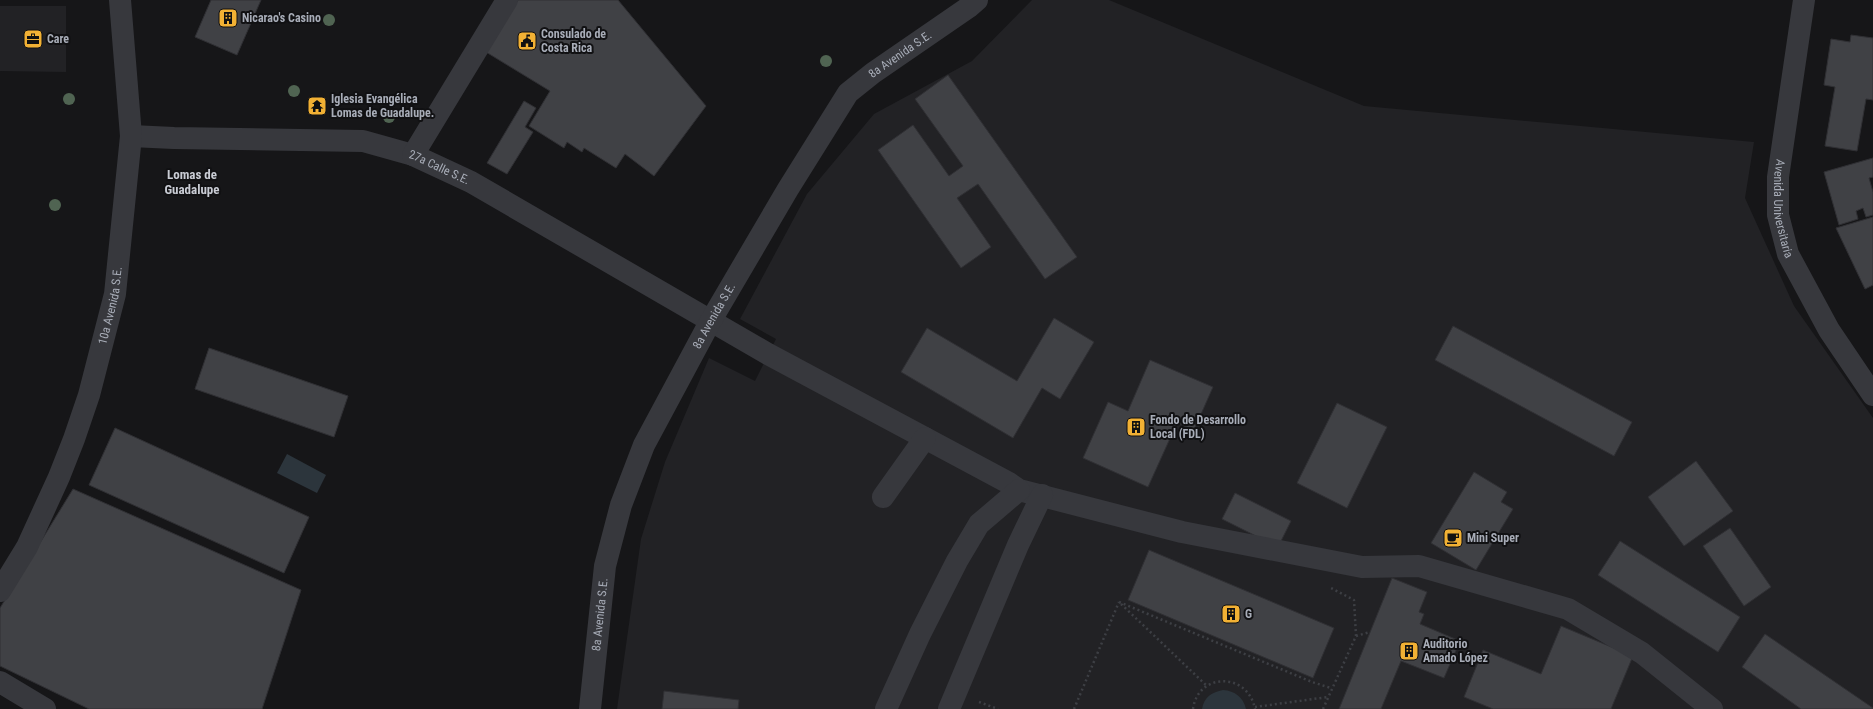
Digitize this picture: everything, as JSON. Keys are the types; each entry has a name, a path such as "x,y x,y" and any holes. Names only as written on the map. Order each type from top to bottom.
{"street":[{"name":"10a Avenida S.E.","path":"0,591 27,547 59,477 89,395 115,294 131,136 120,0"},
{"path":"413,155 507,0"},
{"name":"8a Avenida S.E.","path":"590,709 605,566 620,505 644,445 710,322 788,189 848,93 873,73 977,0"},
{"name":"Avenida Universitaria","path":"1804,0 1778,177 1778,215 1788,254 1829,330 1873,395"},
{"name":"27a Calle S.E.","path":"131,136 363,141 413,155 470,182 710,322 1009,483 1019,490"},
{"path":"883,496 925,438"},
{"path":"886,709 923,627 964,549 979,524 1019,490 1182,532 1362,568 1419,566 1568,609 1642,653 1712,709"},
{"path":"949,709 1018,545 1042,495"},
{"path":"0,682 45,709"}],"path":[{"path":"1323,709 1331,688 1356,636 1354,600 1326,586"},
{"path":"1119,602 1312,682 1331,688"},
{"path":"1119,602 1207,686"},
{"path":"1074,709 1119,602"},
{"path":"1356,636 1370,632"},
{"path":"1193,709 1195,699 1207,686 1222,681 1233,682 1247,690 1254,700 1255,708 1328,697"}],"shaded area":[{"path":"1032,0 1109,0 1364,106 1754,142 1745,198 1794,306 1873,418 1873,709 617,709 641,539 665,462 709,358 755,381 776,339 740,319 807,194 874,114 972,61"},
{"name":"Care","path":"0,6 66,6 66,72 0,71"},
{"path":"287,454 326,475 317,493 277,473"},
{"path":"1223,690 1238,695 1243,701 1246,709 1202,709 1209,696 1215,692"}],"building":[{"name":"Nicarao's Casino","path":"211,0 261,0 237,55 195,37"},
{"path":"518,0 618,0 706,106 654,176 625,154 616,168 584,148 582,152 567,142 564,148 529,126 550,91 486,52"},
{"path":"1851,35 1873,38 1873,100 1866,99 1857,151 1825,146 1835,87 1824,85 1831,39 1850,42"},
{"path":"948,75 1077,257 1045,279 978,184 957,198 991,247 961,268 878,150 913,125 949,176 963,166 915,99"},
{"path":"524,101 536,108 525,127 533,132 507,174 487,163"},
{"path":"1873,158 1873,177 1869,178 1873,192 1873,215 1866,217 1863,208 1856,211 1858,219 1839,225 1824,172"},
{"path":"1873,217 1873,285 1865,289 1836,228"},
{"path":"1054,318 1094,342 1060,399 1042,388 1013,438 901,372 927,328 1017,381"},
{"path":"1453,326 1632,422 1614,456 1435,360"},
{"path":"209,348 348,396 334,437 195,389"},
{"name":"Fondo de Desarrollo Local (FDL)","path":"1150,360 1213,387 1194,430 1177,423 1148,487 1083,458 1108,402 1128,411"},
{"path":"1337,403 1387,427 1347,508 1297,483"},
{"path":"115,428 309,517 284,573 89,485"},
{"path":"1696,461 1733,511 1684,546 1648,497"},
{"path":"1474,472 1507,492 1501,502 1513,509 1476,570 1431,543"},
{"path":"73,489 301,590 262,709 89,709 0,666 0,608"},
{"path":"1235,493 1291,521 1278,547 1222,519"},
{"path":"1730,528 1771,587 1744,606 1703,546"},
{"path":"1620,541 1740,617 1718,652 1598,575"},
{"name":"G","path":"1149,550 1334,628 1313,678 1128,600"},
{"name":"Auditorio Amado López","path":"1392,578 1427,592 1419,612 1424,614 1420,624 1460,641 1444,678 1401,661 1381,709 1339,709"},
{"path":"1561,626 1633,656 1611,709 1493,709 1464,697 1483,650 1541,674"},
{"path":"1765,634 1873,709 1801,709 1742,667"},
{"path":"664,691 739,700 738,709 662,709"}],"place":[{"name":"Nicarao's Casino","path":"228,18"},
{"name":"Care","path":"33,39"},
{"name":"Consulado de Costa Rica","path":"527,41"},
{"name":"Iglesia Evangélica Lomas de Guadalupe.","path":"317,106"},
{"name":"Fondo de Desarrollo Local (FDL)","path":"1136,427"},
{"name":"Mini Super","path":"1453,538"},
{"name":"G","path":"1231,614"},
{"name":"Auditorio Amado López","path":"1409,651"}],"district":[{"name":"Lomas de Guadalupe","path":"192,182"}]}
